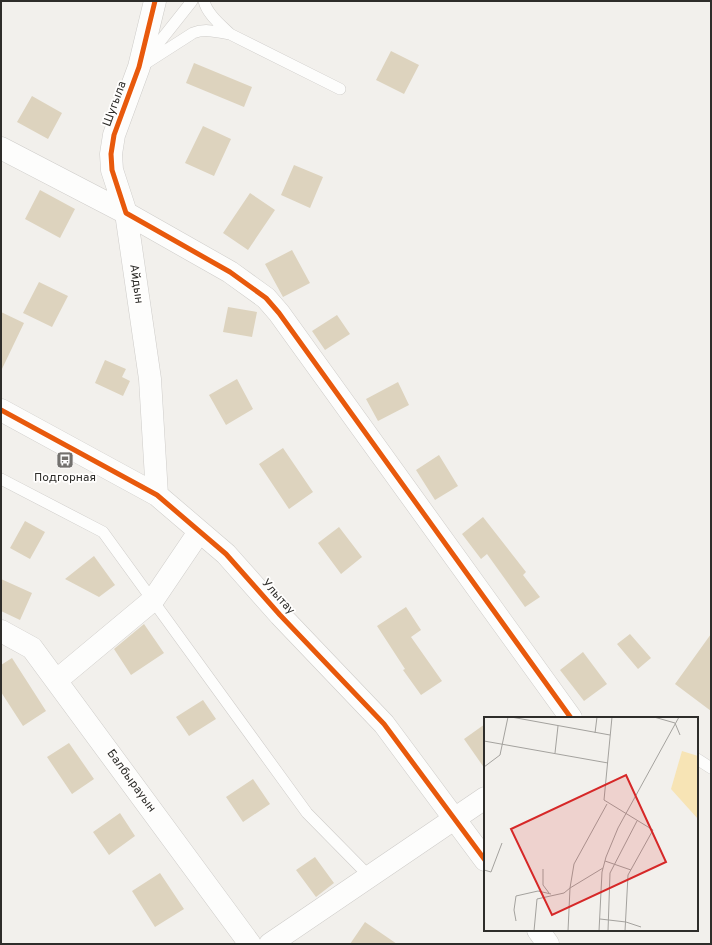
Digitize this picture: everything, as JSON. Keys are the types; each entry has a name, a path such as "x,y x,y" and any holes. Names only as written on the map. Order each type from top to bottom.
{"street":[{"name":"Шугыла","path":"126,213 112,170 111,154 117,128 140,67 155,1"},
{"path":"1,148 126,213 230,272 266,298 279,313 570,717"},
{"name":"Айдын","path":"126,213 150,379 157,495"},
{"name":"Улытау","path":"1,410 157,495 226,554 280,615 384,724 484,859"},
{"path":"57,680 153,600 199,532"},
{"name":"Балбырауын","path":"1,632 32,648 250,944"},
{"path":"270,944 484,799"},
{"path":"539,931 548,944"}],"lane":[{"path":"140,67 192,1"},
{"path":"204,1 205,6 216,20 230,34"},
{"path":"140,67 200,30 230,34 340,88"},
{"path":"1,479 103,532 307,813 370,877"},
{"path":"698,760 711,768"}],"building":[{"path":"391,51 419,65 404,94 376,80"},
{"path":"194,63 252,87 244,107 186,83"},
{"path":"32,96 62,113 48,139 17,122"},
{"path":"203,126 231,139 214,176 185,163"},
{"path":"294,165 323,177 310,208 281,195"},
{"path":"40,190 75,209 60,238 25,219"},
{"path":"250,193 275,210 248,250 223,233"},
{"path":"292,250 310,283 283,297 265,264"},
{"path":"39,282 68,296 52,327 23,313"},
{"path":"228,307 257,312 252,337 223,332"},
{"path":"1,312 24,323 1,371"},
{"path":"337,315 350,334 325,350 312,331"},
{"path":"105,360 126,369 122,377 130,381 123,396 95,383"},
{"path":"237,379 253,409 226,425 209,395"},
{"path":"398,382 409,405 378,421 366,399"},
{"path":"283,448 313,492 289,509 259,464"},
{"path":"439,455 458,486 435,500 416,470"},
{"path":"483,517 526,572 523,575 540,597 525,607 487,554 481,559 462,534"},
{"path":"25,521 45,532 30,559 10,548"},
{"path":"339,527 362,557 341,574 318,543"},
{"path":"94,556 115,585 99,597 65,579"},
{"path":"1,579 32,593 20,620 1,611"},
{"path":"406,607 421,630 411,637 442,681 421,695 403,670 405,669 377,626"},
{"path":"144,624 164,653 131,675 114,649"},
{"path":"630,634 651,658 638,669 617,644"},
{"path":"711,634 711,711 675,684"},
{"path":"583,652 607,684 584,701 560,670"},
{"path":"12,658 46,711 23,726 1,692 1,665"},
{"path":"203,700 216,719 189,736 176,717"},
{"path":"484,725 484,768 464,739"},
{"path":"69,743 94,779 72,794 47,757"},
{"path":"253,779 270,804 243,822 226,797"},
{"path":"120,813 135,836 109,855 93,832"},
{"path":"315,857 334,883 316,897 296,870"},
{"path":"160,873 184,909 155,927 132,891"},
{"path":"365,922 397,944 350,944"}],"cycle path":[{"path":"155,1 139,67 114,135 111,154 112,170 126,213 230,272 266,298 279,313 570,717"},
{"path":"1,410 157,495 226,554 280,615 384,724 484,859"}],"place":[{"name":"Подгорная","path":"65,460"}]}
